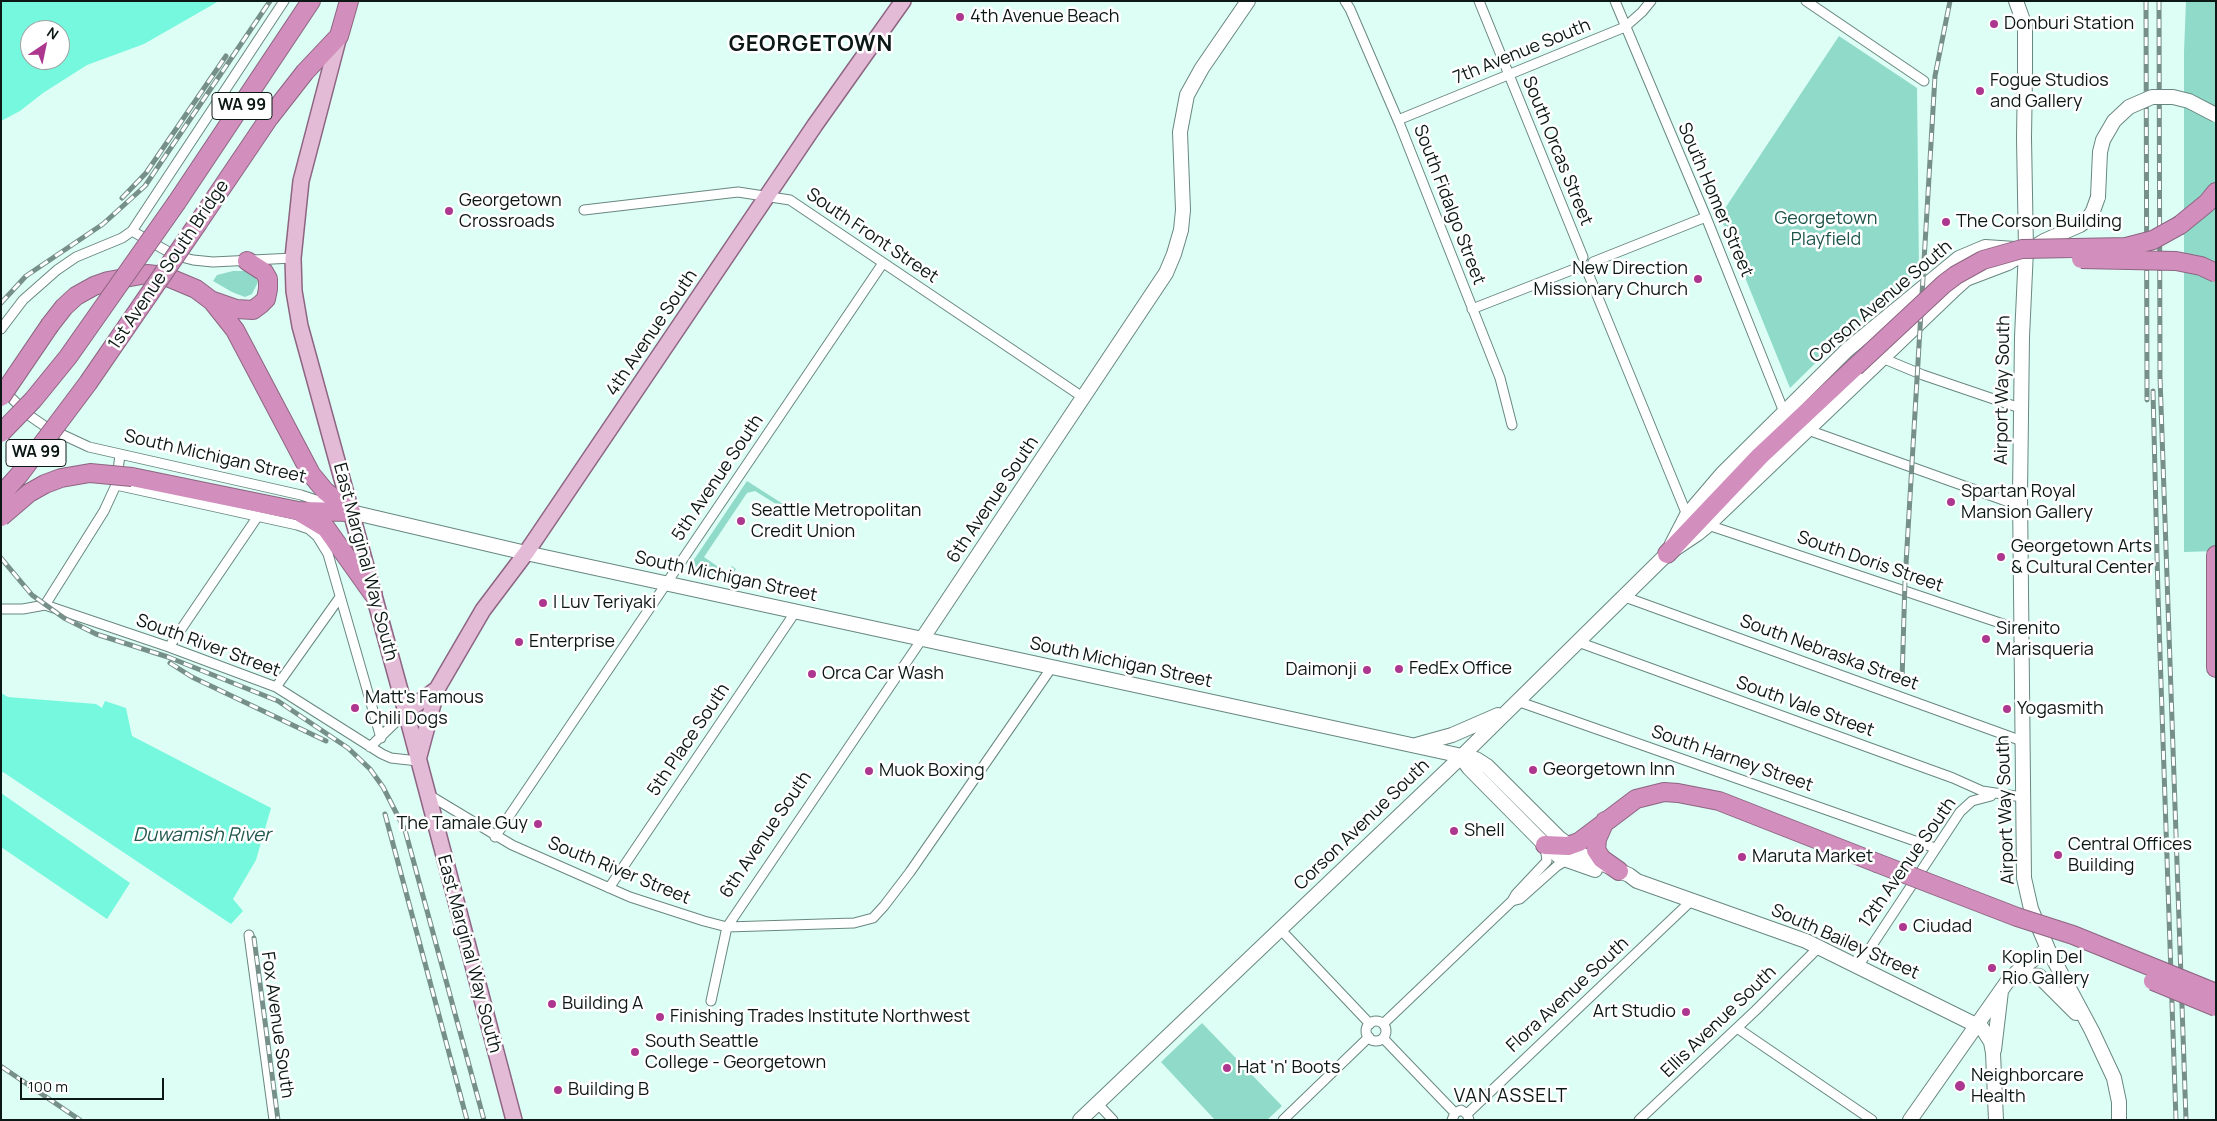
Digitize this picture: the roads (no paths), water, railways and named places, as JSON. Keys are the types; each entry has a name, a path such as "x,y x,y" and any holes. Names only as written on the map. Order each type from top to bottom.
{"highway":[{"name":"1st Avenue South Bridge","path":"1,433 33,400 68,357 177,202 311,1"},
{"name":"East Marginal Way South","path":"339,36 348,1"},
{"name":"1st Avenue South Bridge","path":"1,495 19,475 78,396 269,118 305,72 339,36"},
{"path":"1667,554 1760,456 1944,284 1968,268 2006,252 2022,249 2126,247 2153,240 2180,225 2202,207 2216,192"},
{"path":"2006,252 2068,259 2176,261 2201,266 2216,273"},
{"path":"212,301 236,309 254,310 266,299 268,279 264,272 247,261"},
{"path":"1,397 64,307 76,296 94,286 130,276 147,274 165,276 196,290 212,301 224,313 243,342 311,474 325,491 351,512"},
{"path":"1,517 28,493 45,484 61,478 96,473 132,477 298,511 351,512"},
{"path":"298,511 326,528 373,594"},
{"path":"2216,554 2216,668"},
{"path":"1545,845 1568,853 1605,821 1625,806 1642,797 1664,792 1690,794 1719,801 2017,917 2074,935 2216,993"},
{"path":"1605,821 1597,839 1596,850 1602,859 1619,871"},
{"path":"2017,917 2098,958 2216,1007"}],"main road":[{"name":"4th Avenue South","path":"418,761 438,689 483,610 526,553 815,125 903,1"},
{"name":"6th Avenue South","path":"922,639 1158,286 1172,260 1183,211 1180,132 1188,95 1202,68 1248,1"},
{"name":"Airport Way South","path":"2016,1 2023,17 2025,34 2026,250 2020,408 2024,878 2031,909 2048,949 2092,1031 2114,1078 2119,1102 2119,1120"},
{"name":"East Marginal Way South","path":"339,36 301,181 295,220 294,291 300,326 406,712 514,1120"},
{"path":"2026,250 2080,225 2088,219 2098,197 2103,140 2114,121 2129,107 2152,97 2173,97 2190,101 2216,115"},
{"name":"Corson Avenue South","path":"1667,554 1687,516 1722,474 1847,350 1967,253 1987,247 2026,250"},
{"name":"Corson Avenue South","path":"1080,1120 1625,598 1667,554 1708,525 1966,280 2008,263 2026,250"},
{"path":"1886,319 1904,338"},
{"name":"South Michigan Street","path":"351,512 526,553 1461,756"},
{"name":"4th Avenue South","path":"406,712 438,689"},
{"path":"1412,746 1452,735 1513,705"},
{"path":"1461,756 1469,768 1545,845"},
{"name":"South Bailey Street","path":"1461,756 1476,758 1487,766 1568,853 1621,880 1637,881"},
{"name":"South Bailey Street","path":"1568,853 1588,858 1637,881 1819,947 1977,1025"},
{"path":"1910,1120 2004,986 2020,969 2048,949"},
{"path":"1996,1120 1993,1053 2004,986 2021,974 2039,976 2092,1031"},
{"path":"1977,1025 1988,1036 1993,1053"},
{"path":"1961,1048 1976,1039 1986,1043 1993,1053"}],"street":[{"path":"1,328 23,300 57,270 76,257 122,238 132,231 284,1"},
{"name":"South Fidalgo Street","path":"1345,1 1398,120 1500,378 1512,425"},
{"name":"South Orcas Street","path":"1480,1 1583,257"},
{"name":"South Homer Street","path":"1615,1 1706,218 1784,412"},
{"name":"7th Avenue South","path":"1398,120 1625,27 1651,1"},
{"path":"1806,1 1924,81"},
{"name":"South Front Street","path":"584,210 729,192 748,192 790,200 1084,398"},
{"path":"1593,262 1706,218"},
{"path":"132,231 174,255 193,260 213,262 293,258"},
{"path":"1583,257 1589,258 1593,262 1593,268 1588,273 1582,273 1577,268 1577,262 1583,257"},
{"name":"5th Avenue South","path":"495,837 883,263"},
{"path":"1472,309 1577,268"},
{"path":"1588,273 1687,516"},
{"path":"1882,358 1923,375 2020,408"},
{"name":"South Michigan Street","path":"1,389 30,416 69,439 120,455 301,495 351,512"},
{"path":"1808,430 2020,506"},
{"path":"44,605 98,522 116,485 120,455"},
{"path":"116,485 258,516 169,647"},
{"name":"East Marginal Way South","path":"258,516 297,524 309,529 317,536 328,554 381,738"},
{"name":"South Doris Street","path":"1708,525 2022,630"},
{"path":"276,687 340,597"},
{"name":"South Nebraska Street","path":"1625,598 2022,741"},
{"name":"South River Street","path":"1,609 23,609 44,605 169,647 276,687 370,748 391,758 418,761"},
{"name":"5th Place South","path":"609,888 796,611"},
{"name":"6th Avenue South","path":"711,1001 726,927 922,639"},
{"name":"South Vale Street","path":"1578,642 1953,778 1982,791 1996,795 2022,797"},
{"name":"South River Street","path":"427,794 495,837 609,888 667,909 726,927 854,923 873,918 910,872 1052,667"},
{"name":"South Harney Street","path":"1513,705 1935,848"},
{"name":"4th Avenue South","path":"370,748 406,712"},
{"name":"12th Avenue South","path":"1859,966 1965,805 1979,797 1996,795"},
{"path":"1383,1024 1512,901 1516,894 1547,861 1545,845"},
{"path":"1512,901 1520,899 1557,866 1568,853"},
{"name":"Flora Avenue South","path":"1468,1117 1691,901"},
{"path":"1280,929 1370,1024"},
{"name":"Fox Avenue South","path":"249,935 274,1117"},
{"name":"Ellis Avenue South","path":"1639,1120 1737,1028 1819,947"},
{"path":"1375,1021 1383,1024 1386,1031 1383,1038 1374,1041 1369,1037 1367,1029 1375,1021"},
{"path":"1737,1028 1872,1120"},
{"path":"1283,1120 1369,1037"},
{"path":"1383,1038 1453,1116 1461,1110 1468,1117"},
{"path":"1098,1103 1113,1120"},
{"path":"274,1117 282,1120"}],"water":[{"path":"1,1 219,1 144,44 87,65 43,93 20,111 1,121"},
{"name":"Duwamish River","path":"1,693 8,697 96,704 102,708 105,701 126,708 132,736 271,808 256,860 233,899 243,911 231,924 3,772 1,774"},
{"name":"Duwamish River","path":"1,793 130,883 107,919 1,847"}],"railway":[{"path":"1,303 26,276 103,224 145,186 270,1"},
{"path":"1902,681 1905,581 1935,76 1950,1"},
{"path":"2146,1 2147,400"},
{"path":"2159,1 2160,377 2186,1120"},
{"path":"122,198 146,173 226,56"},
{"path":"2153,391 2176,1120"},
{"path":"1,558 32,595 64,618 96,634 168,657 278,701 348,748 370,769 383,787 405,830 484,1120"},
{"path":"170,663 192,677 326,741"},
{"path":"385,814 467,1120"},
{"path":"254,938 278,1120"},
{"path":"2,1067 80,1120"}],"place":[{"name":"4th Avenue Beach","path":"960,17"},
{"name":"Donburi Station","path":"1994,24"},
{"name":"Fogue Studios and Gallery","path":"1980,91"},
{"name":"Georgetown Crossroads","path":"449,211"},
{"name":"The Corson Building","path":"1946,222"},
{"name":"New Direction Missionary Church","path":"1698,279"},
{"name":"Spartan Royal Mansion Gallery","path":"1951,502"},
{"name":"Seattle Metropolitan Credit Union","path":"741,521"},
{"name":"Georgetown Arts & Cultural Center","path":"2001,557"},
{"name":"I Luv Teriyaki","path":"543,603"},
{"name":"Sirenito Marisqueria","path":"1986,639"},
{"name":"Enterprise","path":"519,642"},
{"name":"FedEx Office","path":"1399,669"},
{"name":"Daimonji","path":"1367,670"},
{"name":"Orca Car Wash","path":"812,674"},
{"name":"Matt's Famous Chili Dogs","path":"355,708"},
{"name":"Yogasmith","path":"2007,709"},
{"name":"Georgetown Inn","path":"1533,770"},
{"name":"Muok Boxing","path":"869,771"},
{"name":"The Tamale Guy","path":"538,824"},
{"name":"Shell","path":"1454,831"},
{"name":"Central Offices Building","path":"2058,855"},
{"name":"Maruta Market","path":"1742,857"},
{"name":"Ciudad","path":"1903,927"},
{"name":"Koplin Del Rio Gallery","path":"1992,968"},
{"name":"Building A","path":"552,1004"},
{"name":"Art Studio","path":"1686,1012"},
{"name":"Finishing Trades Institute Northwest","path":"660,1017"},
{"name":"South Seattle College - Georgetown","path":"635,1052"},
{"name":"Hat 'n' Boots","path":"1227,1068"},
{"name":"Neighborcare Health","path":"1960,1086"},
{"name":"Building B","path":"558,1090"}],"district":[{"name":"GEORGETOWN","path":"811,45"},
{"name":"VAN ASSELT","path":"1511,1097"}],"park label":[{"name":"Georgetown Playfield","path":"1826,229"}]}
